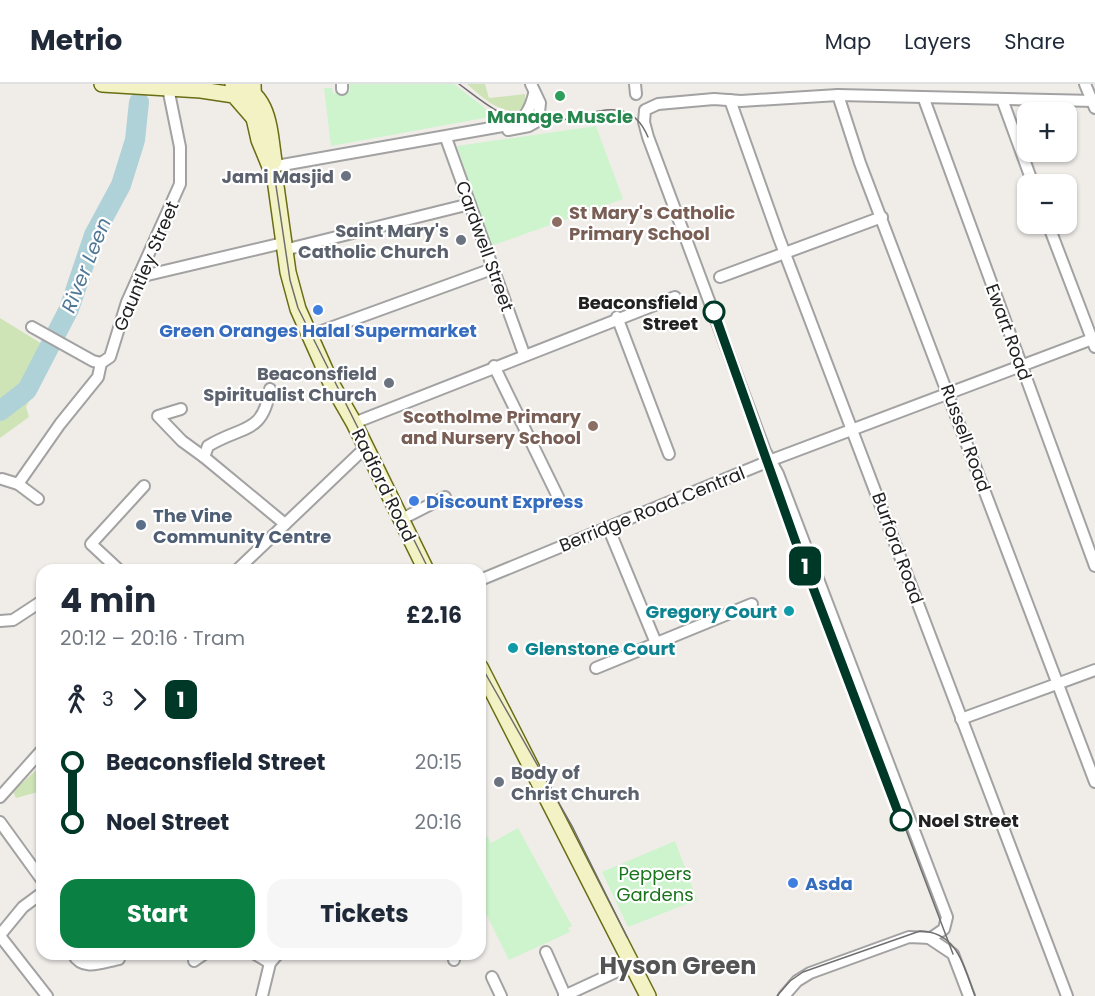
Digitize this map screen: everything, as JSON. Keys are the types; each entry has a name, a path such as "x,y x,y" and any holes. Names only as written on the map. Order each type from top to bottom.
{"street":[{"path":"102,84 235,90 259,112"},
{"path":"929,938 944,929 948,923 945,912 778,474 769,461 648,137 644,122 645,110 652,105 664,103 718,98 730,100 838,95 1094,103 1085,84"},
{"name":"Radford Road","path":"235,90 257,86 259,140 273,171 294,298 308,336 354,423 423,564"},
{"name":"Gauntley Street","path":"18,484 60,424 98,376 101,363 110,357 139,277 180,184 180,147 168,88"},
{"path":"273,171 490,129 520,120 529,112 532,89"},
{"path":"490,129 508,130 536,123 540,118 540,107 532,89"},
{"name":"Russell Road","path":"838,95 1095,782"},
{"name":"Ewart Road","path":"924,99 1095,566"},
{"path":"1002,99 1029,174"},
{"name":"Burford Road","path":"730,100 1067,996"},
{"name":"Cardwell Street","path":"446,138 524,354"},
{"path":"139,277 470,204"},
{"path":"720,277 882,217"},
{"path":"1052,234 1094,341"},
{"path":"308,336 492,269"},
{"path":"354,423 617,317 675,297"},
{"path":"617,317 669,454"},
{"path":"32,327 101,363"},
{"name":"Berridge Road Central","path":"486,578 769,461 949,392 1094,341"},
{"path":"494,366 560,501"},
{"path":"204,457 208,446 259,422 267,408 270,389"},
{"path":"181,409 158,416 183,441 285,524"},
{"path":"243,564 366,447"},
{"path":"2,479 18,484 38,499"},
{"path":"113,564 91,544 144,486"},
{"path":"400,520 445,497"},
{"path":"608,527 656,643"},
{"path":"596,668 752,604"},
{"path":"0,621 13,620 36,605"},
{"path":"961,718 1095,670"},
{"path":"486,679 648,996"},
{"path":"0,797 36,757"},
{"path":"0,822 36,872"},
{"path":"36,898 23,907 0,935 47,996"},
{"path":"784,996 797,981 810,973 909,937 929,938 953,954 969,996"},
{"path":"546,952 564,996 633,964"},
{"path":"78,960 87,965 110,960"},
{"path":"265,960 270,963"},
{"path":"262,996 273,960"},
{"path":"492,977 501,996"}],"green space":[{"path":"349,84 454,84 495,116 331,146 324,88 332,88 333,94 350,92"},
{"path":"467,84 485,84 489,98 525,94 525,102 519,111 497,107"},
{"path":"596,126 623,199 491,246 457,146"},
{"path":"0,318 55,352 26,407 29,417 0,438"},
{"path":"36,770 36,793 16,798 13,791"},
{"path":"518,828 572,926 568,928 570,932 509,960 486,914 487,836 491,843"},
{"name":"Peppers Gardens","path":"675,841 697,900 628,927 602,872"}],"waterway":[{"name":"River Leen","path":"0,411 27,390 69,309 94,235 121,185 135,140 139,102"}],"tram line":[{"path":"459,84 494,110 514,119 536,123 552,122 614,110 627,113 639,121 648,137"},
{"path":"275,179 290,280 298,308 426,564"},
{"name":"1","path":"714,312 769,461 795,540 901,820"},
{"path":"769,461 796,540 953,954"},
{"path":"486,675 572,826 627,937"},
{"path":"777,996 790,981 803,972 920,931 933,933 951,944 963,963 975,996"}],"place":[{"name":"Manage Muscle","path":"560,96"},
{"name":"Jami Masjid","path":"346,176"},
{"name":"St Mary's Catholic Primary School","path":"557,222"},
{"name":"Saint Mary's Catholic Church","path":"461,240"},
{"name":"Green Oranges Halal Supermarket","path":"318,310"},
{"name":"Beaconsfield Street","path":"714,312"},
{"name":"Beaconsfield Spiritualist Church","path":"389,383"},
{"name":"Scotholme Primary and Nursery School","path":"593,426"},
{"name":"Discount Express","path":"414,501"},
{"name":"The Vine Community Centre","path":"141,525"},
{"name":"Gregory Court","path":"789,611"},
{"name":"Glenstone Court","path":"513,648"},
{"name":"Body of Christ Church","path":"499,782"},
{"name":"Noel Street","path":"901,820"},
{"name":"Asda","path":"793,883"}],"district":[{"name":"Hyson Green","path":"678,965"}]}
